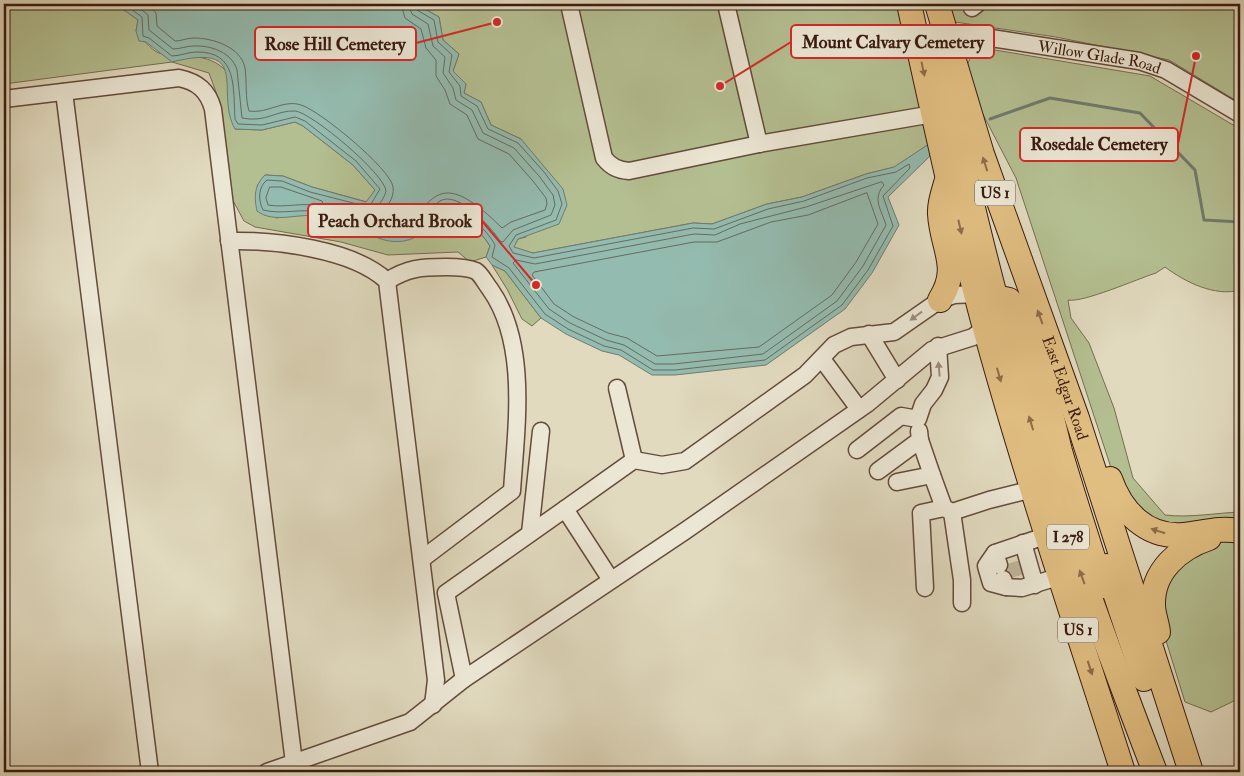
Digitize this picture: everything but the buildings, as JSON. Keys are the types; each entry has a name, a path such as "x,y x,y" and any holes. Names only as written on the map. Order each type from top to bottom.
{"highway":[{"name":"US 1","path":"909,4 948,174 989,309 1033,489 1123,772"},
{"path":"927,4 929,24 989,309 1009,300 1018,312 1054,384 1095,436 1118,501 1132,517 1151,529 1167,534 1182,535 1218,529 1240,531"},
{"name":"East Edgar Road","path":"937,4 1054,384 1191,772"},
{"path":"940,300 948,287 951,275 940,214 948,174"},
{"name":"I 278","path":"989,309 1064,525 1152,763"},
{"path":"1054,384 1077,506 1140,704 1152,763"},
{"path":"1054,384 1072,458 1142,673 1172,758 1180,772"},
{"path":"1171,711 1152,605 1159,577 1173,559 1196,543 1221,534 1240,536"}],"street":[{"path":"569,4 604,158 610,165 619,170 629,172 759,144 933,114"},
{"path":"726,4 759,144"},
{"name":"Willow Glade Road","path":"946,38 991,38 1140,61 1166,70 1240,114"},
{"path":"4,99 179,78 190,80 201,86 210,98 213,109 229,240 281,769 410,722 464,679 686,531 859,409 897,380 913,364 938,346 968,338 989,309 961,294 940,300 894,332 851,337 834,345 805,375 685,461 662,465 634,460 530,533 446,593 464,679"},
{"path":"64,92 150,772"},
{"path":"229,240 264,240 342,256 378,272 387,281 436,680 433,705"},
{"path":"387,281 406,270 429,267 462,268 477,272 495,296 508,327 514,367 518,403 512,491 422,559"},
{"path":"869,334 897,380"},
{"path":"938,346 940,377 934,390 923,404 918,419 920,440 932,475 948,510 962,580 962,603"},
{"path":"822,358 859,409"},
{"path":"617,388 634,460"},
{"path":"857,450 900,416 918,419"},
{"path":"530,533 541,431"},
{"path":"878,471 920,440"},
{"path":"897,482 932,475"},
{"path":"926,588 921,513 948,510 1033,489"},
{"path":"564,510 611,580"},
{"path":"1048,535 1012,568 1061,576"}],"green space":[{"path":"4,4 109,4 112,8 120,7 138,20 136,31 147,44 159,53 203,58 219,65 226,71 235,129 262,130 295,122 303,126 353,165 375,190 367,202 312,187 283,176 265,175 257,186 276,218 304,214 350,224 438,219 446,210 465,221 481,234 490,246 486,257 470,262 458,252 388,255 341,242 255,227 244,221 231,197 220,103 209,73 172,62 4,84"},
{"path":"416,4 898,4 929,144 895,167 866,174 802,197 767,204 712,224 693,223 533,253 513,248 518,239 526,237 521,139 491,125 481,102 464,93 466,84 453,71 459,54 443,40 439,17"},
{"path":"948,4 1240,4 1240,103 1169,60 1056,37 955,22"},
{"path":"983,48 1150,76 1240,129 1240,290 1230,292 1201,287 1165,267 1156,273 1097,294 1068,300 1071,318 1089,343 1114,408 1133,478 1165,515 1193,516 1240,512 1233,530 1167,534 1119,492 1016,178 974,97 967,65 972,54"},
{"path":"492,265 505,271 541,318 532,326 522,319"},
{"path":"1220,540 1240,543 1240,698 1211,712 1185,702 1159,618 1166,576"}],"water":[{"path":"109,4 416,4 439,17 443,40 459,54 453,71 466,84 464,93 481,102 491,125 521,139 563,189 567,205 559,224 518,239 514,247 533,253 693,223 712,224 767,204 802,197 866,174 894,167 929,144 930,156 888,197 899,225 872,273 845,309 766,365 675,375 652,375 619,355 602,351 566,334 541,318 505,271 492,265 486,257 490,246 481,234 465,221 446,210 432,225 416,237 396,242 376,237 334,219 310,215 278,218 264,215 257,211 256,192 261,179 265,175 283,176 312,187 366,202 375,190 353,165 303,126 295,122 262,130 235,129 230,115 226,74 222,65 213,59 197,58 172,62 146,42 139,41 136,31 138,20 120,7 112,8"}],"waterway":[{"path":"990,119 1050,98 1140,113 1195,170 1204,220 1240,222"}],"tunnel":[{"path":"1014,562 1018,576"}],"place":[{"name":"Rose Hill Cemetery","path":"497,22"},
{"name":"Rosedale Cemetery","path":"1196,56"},
{"name":"Mount Calvary Cemetery","path":"720,86"},
{"name":"Peach Orchard Brook","path":"536,285"}]}
